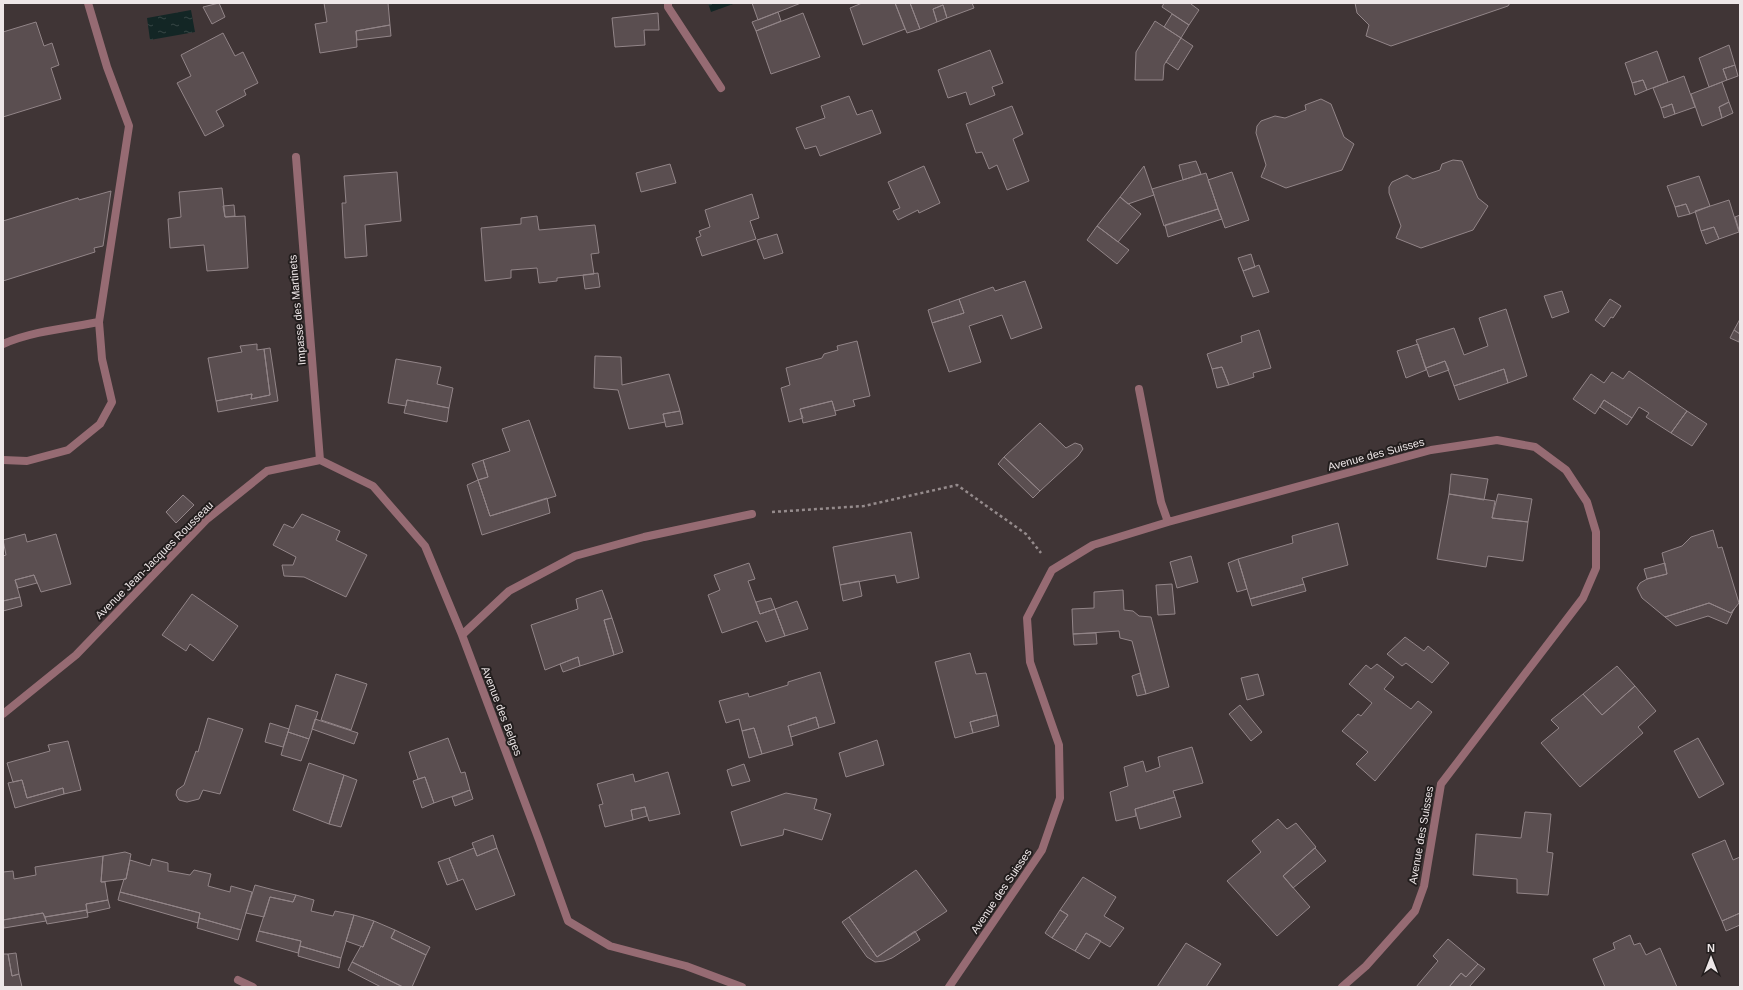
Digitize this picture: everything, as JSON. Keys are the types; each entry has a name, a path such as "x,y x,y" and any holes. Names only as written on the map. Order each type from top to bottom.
{"street":[{"path":"3,460 27,461 68,450 100,424 112,402 102,359 99,322 129,126 107,67 88,3"},
{"path":"668,3 668,7 721,88"},
{"name":"Impasse des Martinets","path":"296,157 320,460"},
{"path":"3,344 51,331 99,322"},
{"path":"1140,389 1161,502 1168,522"},
{"name":"Avenue des Suisses","path":"949,987 1042,850 1060,798 1059,745 1030,662 1027,618 1052,570 1093,545 1168,522 1431,450 1497,440 1535,447 1566,470 1587,502 1596,532 1596,568 1583,598 1441,784 1424,886 1414,911 1366,966 1342,987"},
{"path":"320,460 373,486 425,546 462,635 509,591 575,556 644,537 752,514"},
{"name":"Avenue Jean-Jacques Rousseau","path":"3,714 76,655 206,520 267,471 320,460"},
{"name":"Avenue des Belges","path":"462,635 537,832 568,920 610,946 686,966 742,987"},
{"path":"238,980 253,987"}],"path":[{"path":"752,514 864,506 957,484 1026,534 1052,570"}],"water":[{"path":"708,3 736,3 711,12"},
{"path":"191,10 195,32 150,40 147,18"}],"building":[{"path":"219,3 225,17 212,24 203,7"},
{"path":"324,3 388,3 390,25 356,31 357,47 320,53 315,24 327,22"},
{"path":"752,3 801,3 758,20"},
{"path":"862,3 895,3 905,29 863,45 850,8"},
{"path":"895,3 910,3 920,29 907,33"},
{"path":"910,3 972,3 974,8 947,18 943,5 933,9 937,22 920,29"},
{"path":"1164,3 1191,3 1199,10 1189,25 1162,7"},
{"path":"1355,3 1510,3 1508,6 1391,46 1366,36 1369,25 1357,13"},
{"path":"943,5 947,18 937,22 933,9"},
{"path":"778,12 781,21 756,31 752,22"},
{"path":"658,13 659,30 644,30 645,45 615,47 612,18"},
{"path":"803,13 820,57 771,74 756,31"},
{"path":"1172,14 1189,25 1181,38 1164,27"},
{"path":"1155,21 1181,38 1164,65 1163,80 1135,80 1136,52"},
{"path":"36,22 44,46 52,43 59,65 51,68 61,99 3,117 3,32"},
{"path":"390,25 391,36 357,40 356,31"},
{"path":"223,33 235,56 243,52 258,83 244,90 246,95 216,111 224,126 205,136 177,83 191,76 181,55"},
{"path":"1181,38 1193,46 1178,70 1166,62"},
{"path":"1729,45 1735,65 1723,69 1727,80 1709,87 1699,58"},
{"path":"990,50 1003,83 992,87 995,95 970,105 966,92 948,98 938,70"},
{"path":"1657,51 1668,82 1647,90 1643,80 1632,83 1625,63"},
{"path":"1735,65 1738,76 1727,80 1723,69"},
{"path":"1684,76 1695,107 1675,114 1672,104 1661,108 1653,88"},
{"path":"1643,80 1647,90 1635,95 1632,83"},
{"path":"1722,82 1729,102 1719,107 1722,118 1702,126 1691,94"},
{"path":"849,96 857,115 872,110 881,133 820,156 816,146 805,149 796,128 825,118 821,106"},
{"path":"1321,99 1331,104 1344,137 1354,144 1342,170 1286,188 1261,177 1266,165 1256,133 1257,126 1261,121 1275,116 1285,118 1306,110 1305,105"},
{"path":"1729,102 1733,113 1722,118 1719,107"},
{"path":"1672,104 1675,114 1664,118 1661,108"},
{"path":"1012,106 1023,134 1013,139 1029,181 1007,190 997,165 989,169 982,152 976,153 966,124"},
{"path":"1453,160 1462,161 1478,198 1488,206 1473,230 1421,248 1396,238 1401,226 1389,193 1389,187 1392,182 1407,175 1413,179 1440,170 1442,164"},
{"path":"1196,161 1201,174 1183,180 1179,165"},
{"path":"670,164 676,183 641,192 636,173"},
{"path":"924,166 940,203 919,213 918,210 898,220 893,211 900,208 888,182"},
{"path":"1144,166 1154,195 1128,204 1120,197"},
{"path":"397,172 401,221 365,225 367,256 345,258 342,203 346,203 344,176"},
{"path":"1232,172 1249,220 1225,228 1208,180"},
{"path":"1206,173 1218,209 1164,226 1152,189"},
{"path":"1699,176 1710,206 1690,214 1686,204 1675,207 1667,186"},
{"path":"222,188 225,217 245,216 248,268 207,271 204,245 170,248 168,219 181,217 179,192"},
{"path":"111,191 103,246 94,248 95,252 3,281 3,221 78,198 79,200"},
{"path":"752,194 759,218 750,221 756,239 702,256 696,238 701,236 699,231 710,227 705,210"},
{"path":"1120,197 1141,214 1118,242 1097,226"},
{"path":"1729,200 1739,232 1719,239 1714,227 1701,231 1695,211"},
{"path":"1686,204 1690,214 1678,217 1675,207"},
{"path":"234,205 235,216 225,217 223,206"},
{"path":"1218,209 1222,219 1168,237 1165,225"},
{"path":"1740,215 1740,233 1735,217"},
{"path":"537,216 539,230 595,225 599,253 591,254 594,274 557,278 557,281 539,283 537,268 511,270 511,278 485,281 481,228 521,224 521,218"},
{"path":"1097,226 1129,250 1117,264 1087,240"},
{"path":"1714,227 1719,239 1706,244 1701,231"},
{"path":"777,234 783,253 764,259 757,240"},
{"path":"1251,254 1255,267 1243,271 1238,258"},
{"path":"1259,265 1269,292 1253,297 1243,271"},
{"path":"598,273 600,287 585,289 583,275"},
{"path":"1025,281 1042,328 1011,339 1002,315 969,326 981,362 949,372 932,323 964,313 959,299 993,287 995,291"},
{"path":"1562,291 1569,312 1552,318 1544,296"},
{"path":"959,299 964,313 932,323 928,310"},
{"path":"1610,299 1621,306 1613,318 1611,317 1604,327 1595,320"},
{"path":"1506,309 1527,376 1508,383 1504,369 1454,386 1445,361 1426,368 1416,340 1454,328 1464,355 1488,346 1479,318"},
{"path":"1740,319 1740,334 1734,330"},
{"path":"1259,330 1271,368 1253,373 1254,377 1229,385 1222,367 1212,369 1207,354 1242,342 1241,336"},
{"path":"1734,330 1740,334 1739,342 1730,338"},
{"path":"857,341 870,396 853,400 855,406 835,411 832,401 800,409 803,418 789,422 781,388 790,385 786,368 822,358 824,354 838,350 837,346"},
{"path":"257,344 257,350 264,349 270,395 251,399 252,394 216,401 208,358 242,352 240,346"},
{"path":"1418,344 1426,370 1406,378 1397,351"},
{"path":"270,348 278,401 218,412 216,401 252,394 251,399 270,395 264,349"},
{"path":"595,356 621,357 622,385 669,374 680,411 663,414 665,422 629,429 618,390 594,388"},
{"path":"396,359 441,367 437,384 453,388 449,408 407,400 406,406 388,403"},
{"path":"1445,361 1449,370 1429,377 1426,368"},
{"path":"1222,367 1229,385 1217,388 1212,369"},
{"path":"1504,369 1508,383 1459,400 1454,386"},
{"path":"1629,371 1687,411 1671,433 1646,417 1649,413 1639,407 1632,418 1604,400 1595,414 1573,399 1591,374 1604,383 1612,372 1623,379"},
{"path":"407,400 449,408 447,422 404,413"},
{"path":"1604,400 1632,418 1627,425 1600,407"},
{"path":"832,401 836,415 803,423 800,409"},
{"path":"680,411 683,424 666,427 663,414"},
{"path":"1687,411 1707,424 1692,446 1671,433"},
{"path":"529,420 556,496 490,516 478,480 488,477 483,460 510,451 502,429"},
{"path":"1040,423 1066,448 1075,443 1081,445 1083,449 1078,456 1040,491 1004,457"},
{"path":"1004,457 1040,491 1033,498 998,464"},
{"path":"483,460 488,477 478,480 472,464"},
{"path":"1451,474 1488,479 1484,500 1449,494"},
{"path":"478,480 490,516 547,498 550,513 482,535 467,485"},
{"path":"1449,494 1495,501 1492,518 1528,522 1523,561 1488,556 1486,567 1437,559"},
{"path":"1498,494 1532,499 1528,522 1492,518"},
{"path":"183,495 194,505 176,523 166,512"},
{"path":"302,514 340,531 336,540 367,555 346,597 304,577 284,576 282,565 293,565 296,557 273,545 284,524 293,528"},
{"path":"1338,523 1348,565 1302,578 1304,584 1250,599 1238,559 1293,543 1292,536"},
{"path":"1713,530 1718,548 1722,547 1739,603 1731,613 1709,603 1665,617 1642,598 1637,588 1640,583 1647,579 1667,574 1662,553 1682,546 1691,537"},
{"path":"911,532 919,578 897,583 895,575 840,585 833,547"},
{"path":"25,534 27,542 56,534 71,584 41,592 34,575 15,580 20,597 3,601 3,556 6,555 3,540"},
{"path":"1191,556 1198,582 1177,588 1170,562"},
{"path":"1238,559 1247,589 1237,592 1228,563"},
{"path":"749,563 755,579 748,581 760,614 775,609 785,636 766,642 757,621 722,633 708,595 720,590 714,575"},
{"path":"1665,563 1667,574 1647,579 1644,569"},
{"path":"34,575 37,583 18,588 15,580"},
{"path":"859,581 862,596 843,601 840,585"},
{"path":"1172,584 1175,614 1158,615 1156,585"},
{"path":"1304,584 1306,591 1252,606 1250,599"},
{"path":"602,590 612,618 604,620 614,655 580,666 578,657 545,670 531,625 578,609 576,599"},
{"path":"1123,590 1124,610 1133,611 1139,616 1151,617 1169,687 1146,694 1132,641 1120,638 1119,631 1073,634 1072,609 1094,608 1094,592"},
{"path":"192,594 238,626 213,661 190,644 186,651 162,635"},
{"path":"20,597 22,606 3,611 3,601"},
{"path":"771,598 775,609 760,614 756,602"},
{"path":"797,601 808,629 785,636 775,609"},
{"path":"1709,603 1731,613 1734,609 1727,624 1708,616 1676,626 1665,617"},
{"path":"612,618 623,652 614,655 604,620"},
{"path":"1096,633 1097,644 1074,645 1073,634"},
{"path":"1405,637 1424,651 1428,646 1449,663 1432,683 1406,663 1402,666 1387,654"},
{"path":"970,653 976,674 986,673 997,715 970,722 973,733 955,738 935,662"},
{"path":"578,657 580,666 563,672 560,664"},
{"path":"1377,664 1394,677 1384,689 1411,709 1418,701 1432,712 1375,781 1356,764 1368,752 1342,731 1358,714 1361,716 1372,703 1349,684 1366,665 1371,669"},
{"path":"1617,666 1635,686 1602,715 1583,694"},
{"path":"820,672 835,723 819,728 816,717 788,726 793,745 762,754 754,728 742,731 739,719 726,723 719,701 748,693 749,697 788,685 788,682"},
{"path":"1140,673 1146,694 1137,696 1132,676"},
{"path":"336,674 367,684 351,730 321,720"},
{"path":"1258,674 1264,695 1247,700 1241,678"},
{"path":"1635,686 1656,711 1638,727 1643,733 1580,787 1541,743 1559,728 1551,720 1583,694 1602,715"},
{"path":"296,705 318,712 309,739 288,732"},
{"path":"1240,705 1262,732 1251,741 1229,714"},
{"path":"997,715 999,726 973,733 970,722"},
{"path":"816,717 819,728 791,737 788,726"},
{"path":"208,718 243,729 220,794 203,790 199,799 187,802 179,800 176,795 177,790 184,785 196,751 198,752"},
{"path":"315,719 358,733 354,744 312,729"},
{"path":"270,723 289,729 283,747 265,742"},
{"path":"754,728 762,754 749,758 742,731"},
{"path":"288,732 309,739 301,761 281,755"},
{"path":"448,738 461,773 465,772 470,790 434,803 425,777 418,779 409,752"},
{"path":"1698,738 1724,784 1699,798 1674,751"},
{"path":"877,740 884,765 846,777 839,753"},
{"path":"68,741 81,790 64,794 63,788 27,798 22,780 13,782 7,763 50,751 48,745"},
{"path":"1192,747 1203,783 1173,791 1175,797 1135,809 1136,816 1116,821 1110,792 1128,786 1124,767 1143,761 1146,772 1160,767 1158,757"},
{"path":"309,763 344,775 329,824 293,810"},
{"path":"744,764 750,781 732,786 727,770"},
{"path":"668,772 680,814 649,821 645,807 631,810 633,820 605,827 599,805 603,804 597,784 633,774 635,782"},
{"path":"344,775 357,780 341,827 329,824"},
{"path":"425,777 434,803 422,808 413,781"},
{"path":"22,780 27,798 63,788 64,794 15,808 8,783"},
{"path":"470,790 473,799 455,806 452,797"},
{"path":"786,793 817,799 814,809 831,814 822,840 784,829 783,835 741,846 731,812"},
{"path":"1175,797 1181,817 1140,829 1135,809"},
{"path":"645,807 647,816 633,820 631,810"},
{"path":"1525,812 1551,814 1547,852 1553,853 1548,895 1517,893 1517,879 1473,875 1476,834 1521,838"},
{"path":"1278,819 1287,829 1296,823 1316,847 1283,876 1310,907 1277,936 1227,881 1261,852 1252,841"},
{"path":"493,835 497,848 477,856 472,843"},
{"path":"1725,840 1733,860 1740,857 1740,913 1722,921 1692,854"},
{"path":"474,848 477,856 497,848 515,895 476,910 463,879 458,881 449,858"},
{"path":"1315,848 1326,861 1293,888 1283,876"},
{"path":"125,852 131,854 126,879 101,882 103,856"},
{"path":"103,856 101,882 105,882 108,900 86,904 87,910 45,917 43,913 3,920 3,872 13,871 14,879 36,875 35,867"},
{"path":"449,858 458,881 447,885 438,862"},
{"path":"152,859 168,863 168,871 190,875 194,870 211,874 208,886 230,892 231,886 252,892 241,930 199,918 200,913 120,892 124,879 126,879 130,860 150,866"},
{"path":"916,870 947,911 877,957 849,917"},
{"path":"1083,877 1116,897 1104,916 1124,928 1110,947 1086,933 1075,951 1052,938 1068,915 1060,910"},
{"path":"255,885 296,895 293,902 270,897 264,917 246,913"},
{"path":"120,892 200,913 198,923 118,900"},
{"path":"296,895 314,900 311,911 333,916 335,911 354,915 341,958 300,946 301,941 259,931 270,897 293,902"},
{"path":"108,900 110,908 87,913 86,904"},
{"path":"87,910 88,917 47,924 45,917"},
{"path":"1060,910 1068,915 1052,938 1045,933"},
{"path":"43,913 46,921 4,928 3,920"},
{"path":"1740,913 1740,925 1726,931 1722,921"},
{"path":"354,915 374,921 363,947 346,941"},
{"path":"849,917 877,957 915,931 920,940 892,958 875,962 867,957 842,922"},
{"path":"199,918 241,930 238,940 197,928"},
{"path":"374,921 395,930 391,938 426,955 412,987 403,987 352,962 361,946 363,947"},
{"path":"395,930 430,947 426,955 391,938"},
{"path":"259,931 301,941 298,953 256,941"},
{"path":"1086,933 1101,941 1089,959 1075,951"},
{"path":"1630,935 1634,945 1640,943 1646,955 1660,948 1677,987 1605,987 1593,959 1615,949 1613,943"},
{"path":"1448,939 1478,964 1466,977 1461,973 1449,987 1416,987 1438,961 1433,956"},
{"path":"1186,943 1221,964 1206,987 1157,987"},
{"path":"300,946 341,958 339,968 298,956"},
{"path":"16,953 19,974 12,976 8,954"},
{"path":"3,954 8,954 12,976 19,974 22,987 3,987"},
{"path":"352,962 403,987 381,987 348,970"},
{"path":"1478,964 1485,969 1469,987 1449,987 1461,973 1466,977"}]}
